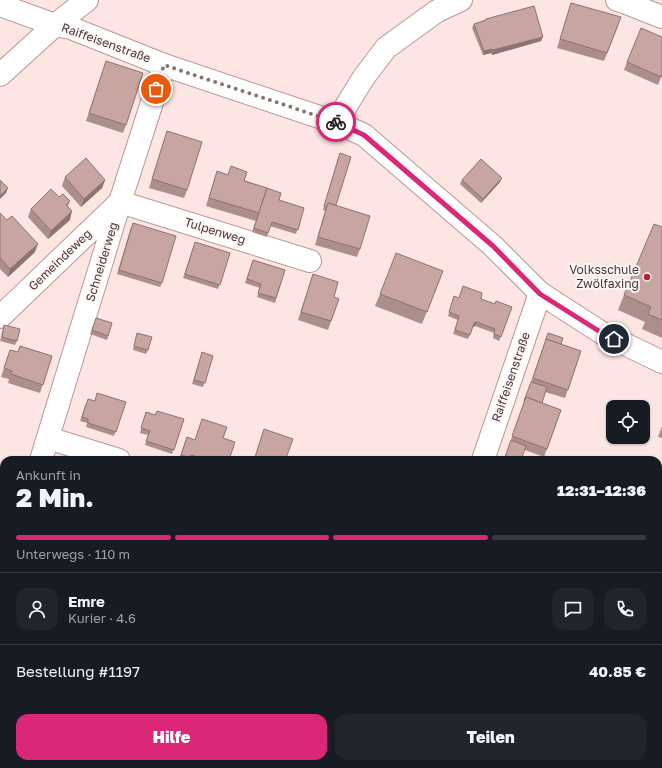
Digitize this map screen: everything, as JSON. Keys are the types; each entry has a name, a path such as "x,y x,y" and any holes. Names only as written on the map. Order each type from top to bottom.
{"street":[{"path":"0,75 55,25 87,0"},
{"path":"340,124 346,106 364,77 386,48 437,11 461,0"},
{"path":"618,0 662,17"},
{"name":"Raiffeisenstraße","path":"0,5 55,25 71,28 164,65 340,124 364,135 493,246 540,294 602,333 662,362"},
{"name":"Schneiderweg","path":"42,456 120,202 164,65"},
{"name":"Tulpenweg","path":"120,202 310,261"},
{"name":"Gemeindeweg","path":"0,317 120,202"},
{"name":"Raiffeisenstraße","path":"484,456 540,294"},
{"path":"48,438 106,456"}],"building":[{"path":"571,3 621,17 607,53 560,39"},
{"path":"534,6 543,37 484,51 474,24 486,19"},
{"path":"641,28 662,37 661,77 627,62"},
{"path":"106,61 143,73 126,125 89,113"},
{"path":"167,131 202,142 187,190 152,179"},
{"path":"340,153 351,157 336,205 328,203 327,207 324,206"},
{"path":"86,158 105,180 84,199 65,177"},
{"path":"481,159 502,178 483,199 462,180"},
{"path":"231,166 247,172 244,181 267,188 259,213 209,198 217,171 228,175"},
{"path":"0,180 8,188 0,196"},
{"path":"267,188 281,193 279,200 304,208 298,230 272,222 268,233 254,228"},
{"path":"51,189 59,197 63,194 70,201 66,205 72,211 51,231 31,209"},
{"path":"328,203 370,216 360,249 318,237"},
{"path":"0,213 7,220 12,216 38,244 10,269 0,258"},
{"path":"133,223 176,236 162,283 119,270"},
{"name":"Volksschule Zwölfaxing","path":"654,224 662,227 662,320 648,314 651,307 624,295"},
{"path":"195,242 230,253 220,285 185,274"},
{"path":"396,253 443,271 427,312 380,294"},
{"path":"253,260 285,270 276,298 258,293 261,284 247,279"},
{"path":"313,274 338,282 334,297 339,299 331,321 301,312"},
{"path":"463,286 482,293 481,299 495,304 496,301 512,307 501,337 494,334 495,329 477,322 474,323 470,335 455,330 459,316 449,312 454,296 459,298"},
{"path":"96,318 112,323 108,336 92,330"},
{"path":"4,325 20,329 17,341 2,337"},
{"path":"137,333 152,337 148,350 134,346"},
{"path":"548,333 563,338 561,344 546,339"},
{"path":"546,339 581,351 568,390 533,378"},
{"path":"20,346 52,356 43,385 11,374 12,371 4,368 10,350 18,352"},
{"path":"202,352 213,356 205,383 194,380"},
{"path":"531,382 547,387 542,403 526,397 524,401"},
{"path":"97,393 126,402 116,432 88,423 88,419 82,417 88,399 95,401"},
{"path":"526,397 561,410 547,449 512,436"},
{"path":"157,411 184,419 174,450 146,441 150,431 141,428 146,412 155,415"},
{"path":"202,419 227,427 223,438 235,442 230,456 181,455 187,437 195,440"},
{"path":"264,429 293,439 287,456 255,456"},
{"path":"511,440 526,446 522,456 505,456"}],"way so far":[{"path":"156,89 164,65 336,122"}],"place":[{"name":"Volksschule Zwölfaxing","path":"647,277"}],"route":[{"path":"336,122 364,135 493,246 540,294 614,339"}]}
